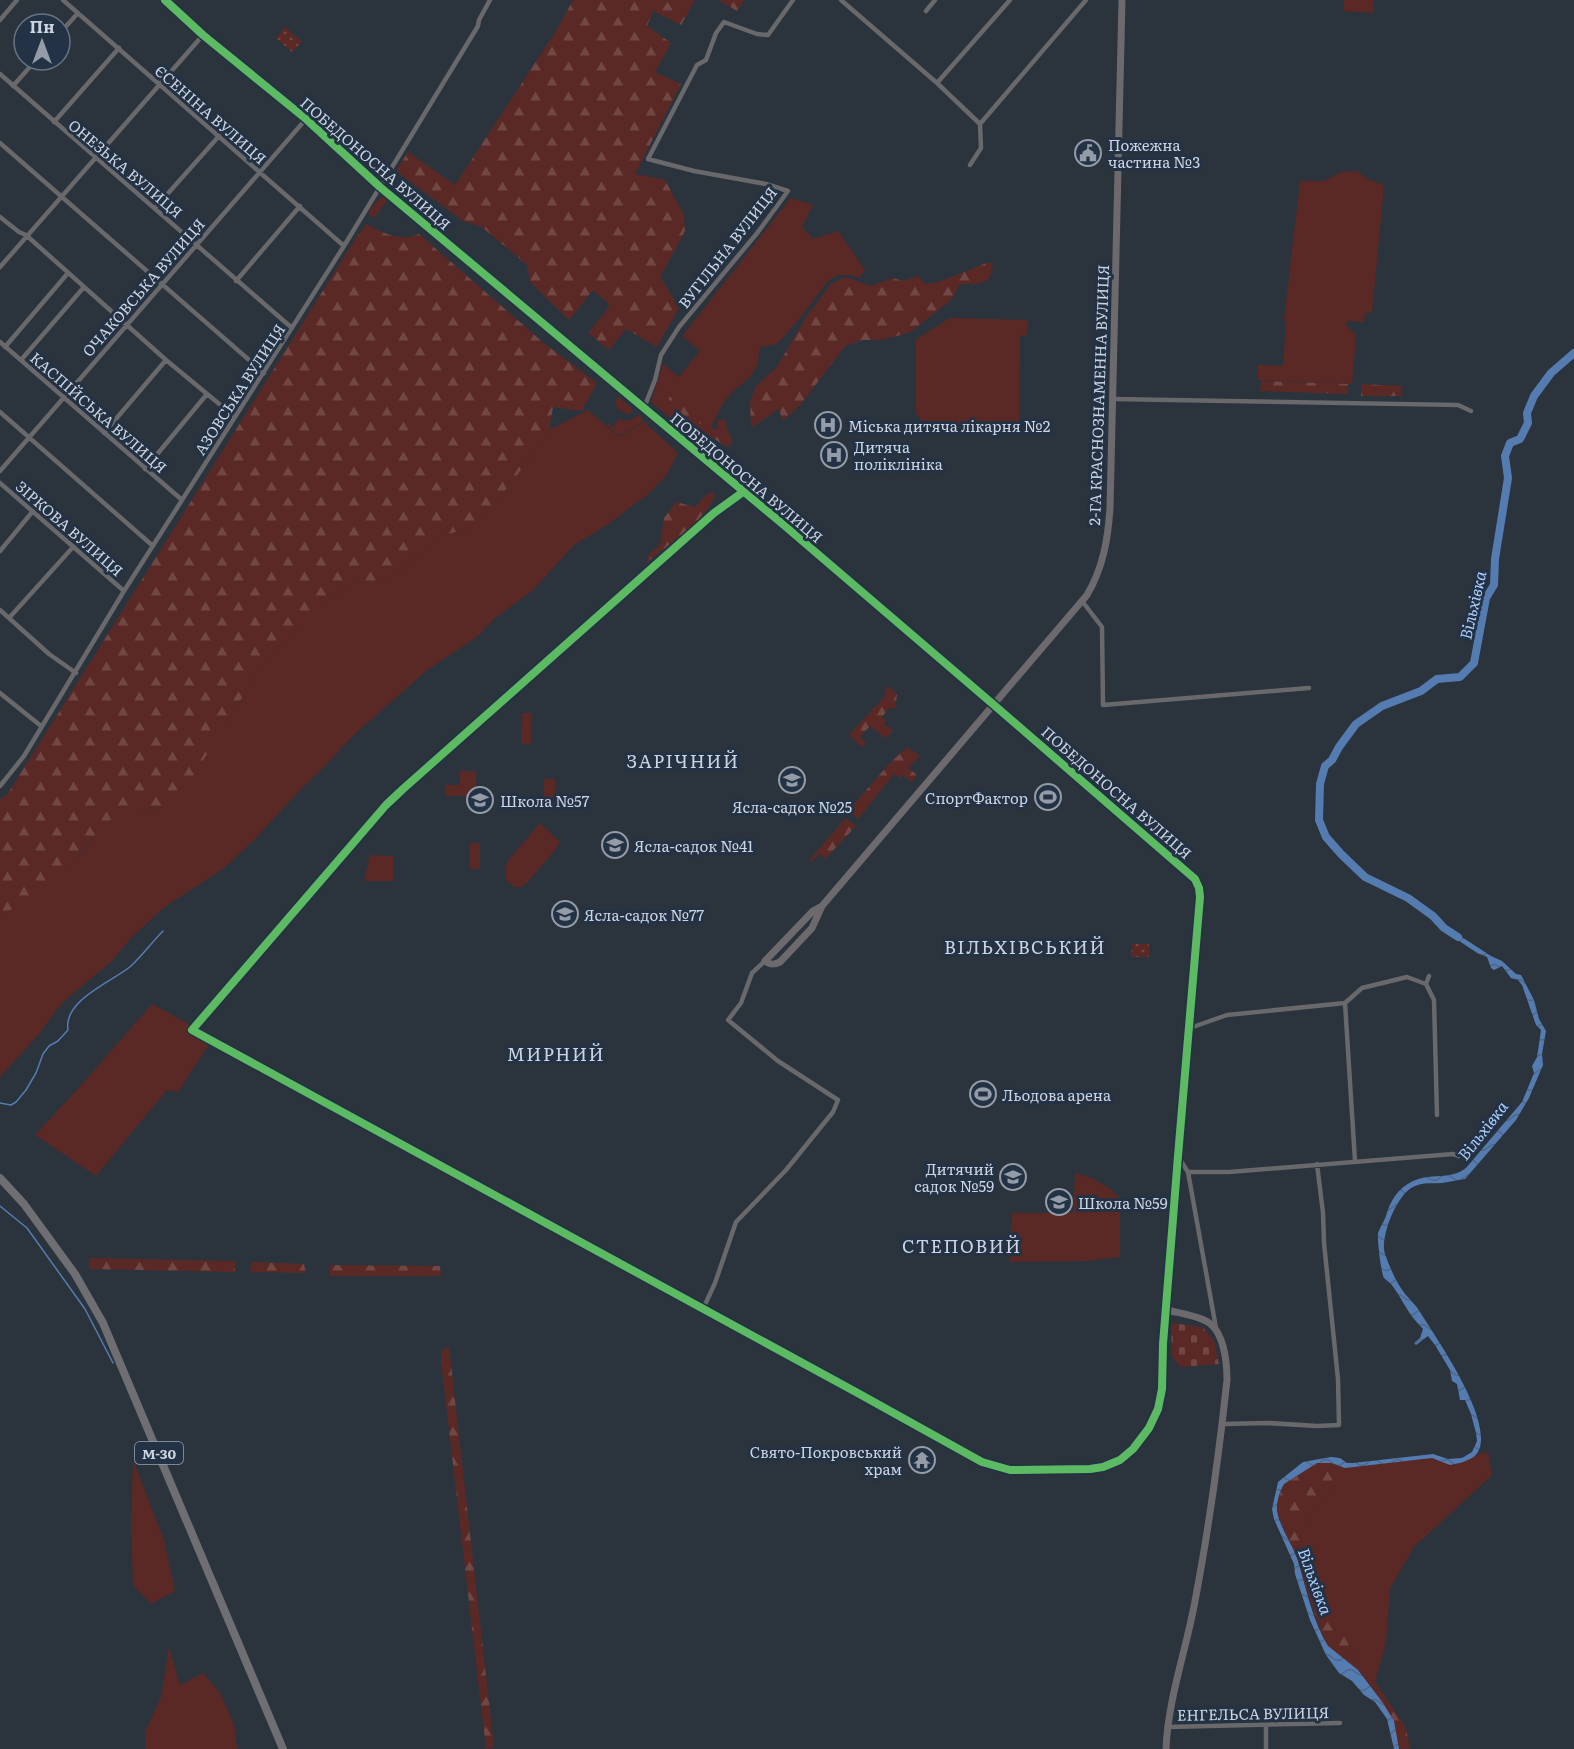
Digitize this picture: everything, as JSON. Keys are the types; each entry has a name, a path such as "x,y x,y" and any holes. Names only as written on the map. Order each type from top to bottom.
{"highway":[{"name":"М-30","path":"0,1178 24,1204 75,1274 104,1323 283,1749"}],"street":[{"path":"0,20 17,0"},
{"name":"ЄСЕНІНА ВУЛИЦЯ","path":"63,0 344,246"},
{"name":"ПОБЕДОНОСНА ВУЛИЦЯ","path":"165,0 306,119 380,188 644,408 1195,879 1200,897 1167,1310"},
{"name":"АЗОВСЬКА ВУЛИЦЯ","path":"0,786 18,764 76,673 124,591 344,246 478,26 490,0"},
{"name":"ВУГІЛЬНА ВУЛИЦЯ","path":"644,408 655,380 661,355 679,327 788,191 766,184 694,171 648,159 697,65 706,60 716,33 724,22 757,34 768,35 793,0"},
{"path":"841,0 937,83 980,124"},
{"path":"926,11 935,0"},
{"path":"937,83 1010,0"},
{"path":"970,165 981,148 980,124 1086,0"},
{"name":"2-ГА КРАСНОЗНАМЕННА ВУЛИЦЯ","path":"822,906 813,911 765,961 775,965 780,962 812,928 822,906 1082,601 1095,581 1100,568 1108,529 1122,0"},
{"path":"72,20 78,13"},
{"path":"0,267 203,34"},
{"path":"54,122 119,48"},
{"path":"13,86 25,72"},
{"name":"ОНЕЗЬКА ВУЛИЦЯ","path":"0,74 292,328"},
{"name":"ОЧАКОВСЬКА ВУЛИЦЯ","path":"0,471 306,119"},
{"path":"155,208 219,136"},
{"path":"0,143 264,373"},
{"path":"236,281 300,206"},
{"path":"0,217 26,236 166,360 235,417"},
{"path":"5,347 68,273"},
{"path":"21,360 84,287"},
{"name":"КАСПІЙСЬКА ВУЛИЦЯ","path":"0,342 182,501"},
{"path":"104,433 166,360"},
{"path":"145,469 207,394"},
{"path":"1113,399 1458,405 1471,411"},
{"path":"0,412 153,546"},
{"name":"ЗІРКОВА ВУЛИЦЯ","path":"0,483 124,591"},
{"path":"743,492 714,513 395,797 192,1030 704,1307 982,1462 1010,1470 1090,1469 1103,1467 1120,1460 1133,1449 1149,1428 1158,1409 1162,1389 1167,1310 1206,1320 1222,1343 1227,1368 1222,1424 1195,1602 1167,1726 1166,1749"},
{"path":"0,551 33,511"},
{"path":"9,618 74,546"},
{"path":"1082,601 1102,627 1103,705 1308,688"},
{"path":"0,610 49,654 76,673"},
{"path":"0,693 41,726"},
{"path":"704,1307 715,1283 736,1222 786,1170 832,1112 838,1100 778,1061 728,1020 741,1003 752,973 765,961"},
{"path":"1426,984 1429,976"},
{"path":"1190,1028 1227,1015 1345,1003 1362,988 1407,977 1426,984 1434,1000 1437,1115"},
{"path":"1345,1003 1355,1161"},
{"path":"1188,1173 1229,1172 1454,1154 1459,1156"},
{"path":"1178,1156 1188,1173 1217,1333"},
{"path":"1222,1424 1339,1425 1338,1379 1317,1164"},
{"name":"ЕНГЕЛЬСА ВУЛИЦЯ","path":"1167,1726 1340,1723"},
{"path":"1266,1725 1266,1749"}],"green space":[{"path":"573,0 695,0 681,25 653,11 647,26 671,43 655,72 681,84 635,174 665,180 684,215 685,231 660,277 679,308 657,347 626,329 609,350 588,333 607,310 609,304 593,290 569,320 530,282 527,265 482,227 463,221 396,171 408,152 455,185 556,31"},
{"path":"719,0 744,0 737,11"},
{"path":"1344,0 1374,0 1373,13 1343,11"},
{"path":"285,27 302,42 292,52 276,38"},
{"path":"1357,171 1369,180 1384,185 1372,313 1365,313 1364,322 1347,321 1346,325 1356,335 1352,384 1257,380 1258,365 1283,366 1286,321 1284,320 1300,181 1324,181 1341,172"},
{"path":"382,197 387,198 387,201 374,218 368,214"},
{"path":"791,198 813,205 802,227 813,239 838,231 865,270 859,278 837,275 828,281 781,340 776,344 760,347 755,370 723,404 704,446 651,402 663,364 679,377 700,351 682,336"},
{"path":"366,224 398,237 419,234 545,344 597,383 582,411 553,407 549,430 511,484 471,527 436,538 389,580 354,582 321,604 298,631 263,662 184,790 162,808 138,809 114,816 50,886 0,918 0,799 7,795"},
{"path":"989,262 993,266 989,279 978,284 960,284 951,300 909,333 880,340 863,340 845,346 801,404 783,421 779,409 751,428 750,402 756,386 777,367 806,317 831,284 845,277 871,286 893,278 903,281 918,276 925,284 936,283"},
{"path":"950,318 1028,320 1027,335 1020,336 1019,429 925,427 916,413 916,339"},
{"path":"1261,381 1348,384 1348,394 1260,391"},
{"path":"1361,384 1401,386 1401,396 1361,396"},
{"path":"675,396 701,416 701,424 682,414 675,407 668,398"},
{"path":"619,397 631,407 632,413 626,414 617,408 615,401"},
{"path":"588,410 619,437 644,422 678,453 666,476 647,495 607,525 574,545 533,590 495,618 478,636 426,671 356,733 253,841 223,869 166,906 133,936 111,962 70,996 0,1077 0,918 69,867 96,836 110,815 138,809 162,808 227,723 263,662 298,631 321,604 354,582 389,580 436,538 471,527 511,484 549,430"},
{"path":"639,415 644,421 619,436 607,425 608,423 613,427 619,419 628,421"},
{"path":"726,419 732,443 727,447 708,435 708,429 717,429 718,420"},
{"path":"713,492 715,496 704,514 646,563 649,554 660,545 664,518 676,502 695,507 706,495"},
{"path":"889,686 897,695 895,708 889,708 882,717 886,721 884,725 892,729 892,733 885,738 870,726 860,737 866,743 862,747 849,735 886,695 884,692"},
{"path":"522,713 532,713 531,744 521,744"},
{"path":"907,747 920,756 908,768 916,774 915,779 911,782 903,775 900,778 894,774 858,819 848,811"},
{"path":"460,771 476,771 476,796 445,796 445,785 460,785"},
{"path":"544,779 555,779 555,799 544,798"},
{"path":"846,818 856,826 825,859 819,854 811,862 809,860"},
{"path":"540,823 560,842 526,884 522,887 514,887 506,880 507,862"},
{"path":"470,843 480,843 480,869 470,869"},
{"path":"370,855 393,856 393,881 364,881"},
{"path":"1132,944 1149,944 1149,957 1131,957"},
{"path":"152,1004 189,1024 188,1029 209,1044 178,1092 167,1090 96,1176 35,1135"},
{"path":"1075,1173 1099,1182 1120,1198 1120,1257 1087,1261 1010,1262 1012,1213 1073,1213"},
{"path":"89,1258 235,1261 235,1272 89,1269"},
{"path":"252,1262 304,1264 306,1273 250,1272"},
{"path":"330,1265 440,1266 441,1276 330,1276"},
{"path":"1171,1323 1202,1327 1214,1340 1219,1364 1180,1367 1172,1356"},
{"path":"449,1347 494,1747 486,1749 441,1361 442,1350"},
{"path":"1488,1452 1492,1475 1414,1547 1390,1588 1386,1642 1373,1689 1358,1669 1351,1646 1334,1615 1320,1605 1312,1606 1299,1567 1302,1530 1308,1517 1326,1496 1336,1489 1345,1468 1432,1458 1450,1465"},
{"path":"133,1460 164,1540 175,1591 151,1604 133,1585 131,1524"},
{"path":"1328,1462 1345,1468 1336,1489 1326,1496 1308,1517 1302,1530 1299,1567 1276,1508 1278,1499 1284,1484 1317,1463"},
{"path":"1320,1605 1334,1615 1340,1623 1358,1670 1328,1646 1312,1606"},
{"path":"169,1647 180,1685 203,1673 220,1693 234,1724 237,1749 145,1749 145,1732 161,1697"},
{"path":"1375,1682 1406,1728 1410,1749 1399,1749 1393,1719 1373,1689"}],"water":[{"path":"1451,930 1502,961 1516,974 1521,975 1546,1031 1542,1054 1543,1065 1529,1098 1516,1120 1465,1179 1422,1184 1408,1190 1394,1210 1385,1237 1385,1254 1396,1280 1438,1340 1471,1401 1481,1438 1478,1452 1469,1460 1450,1465 1432,1458 1345,1468 1331,1463 1317,1463 1284,1484 1277,1508 1281,1523 1297,1558 1322,1636 1328,1646 1358,1670 1383,1703 1394,1721 1399,1749 1394,1749 1387,1719 1375,1702 1364,1695 1352,1681 1339,1673 1326,1655 1310,1620 1294,1564 1274,1519 1272,1509 1278,1482 1303,1462 1331,1457 1353,1463 1433,1454 1448,1459 1462,1458 1472,1452 1477,1441 1471,1414 1465,1400 1460,1400 1457,1384 1452,1381 1450,1370 1435,1345 1428,1336 1416,1345 1414,1343 1420,1338 1423,1329 1412,1317 1391,1284 1384,1278 1378,1242 1378,1233 1395,1195 1413,1181 1454,1174 1466,1168 1522,1102 1534,1073 1532,1066 1537,1057 1541,1030 1536,1025 1522,985 1518,980 1511,978 1502,966 1494,970 1491,968 1487,957 1449,934"}],"waterway":[{"name":"Вільхівка","path":"1458,937 1408,898 1365,877 1341,854 1326,837 1319,820 1320,784 1325,766 1332,760 1356,724 1382,706 1421,691 1437,679 1460,677 1474,663 1486,598 1494,585 1495,559 1508,478 1505,456 1510,443 1520,439 1528,423 1527,413 1534,396 1551,373 1574,353"},
{"path":"0,1103 11,1105 26,1090 43,1054 68,1030 68,1019 81,1001 131,966 163,931"},
{"path":"0,1206 27,1228 85,1309 113,1363"}],"cycle path":[{"path":"165,0 203,35 306,119 380,187 785,526 1195,879 1200,897 1163,1344 1162,1389 1158,1409 1149,1428 1133,1449 1120,1460 1103,1467 1010,1470 982,1462 192,1030 386,805 714,513 743,492"}],"place":[{"name":"Пожежна частина №3","path":"1088,153"},
{"name":"Міська дитяча лікарня №2","path":"828,425"},
{"name":"Дитяча поліклініка","path":"834,455"},
{"name":"Ясла-садок №25","path":"792,780"},
{"name":"СпортФактор","path":"1048,797"},
{"name":"Школа №57","path":"480,800"},
{"name":"Ясла-садок №41","path":"615,845"},
{"name":"Ясла-садок №77","path":"565,914"},
{"name":"Льодова арена","path":"983,1094"},
{"name":"Дитячий садок №59","path":"1013,1177"},
{"name":"Школа №59","path":"1059,1202"},
{"name":"Свято-Покровський храм","path":"922,1460"}],"district":[{"name":"ЗАРІЧНИЙ","path":"683,760"},
{"name":"ВІЛЬХІВСЬКИЙ","path":"1025,946"},
{"name":"МИРНИЙ","path":"556,1053"},
{"name":"СТЕПОВИЙ","path":"962,1245"}]}
